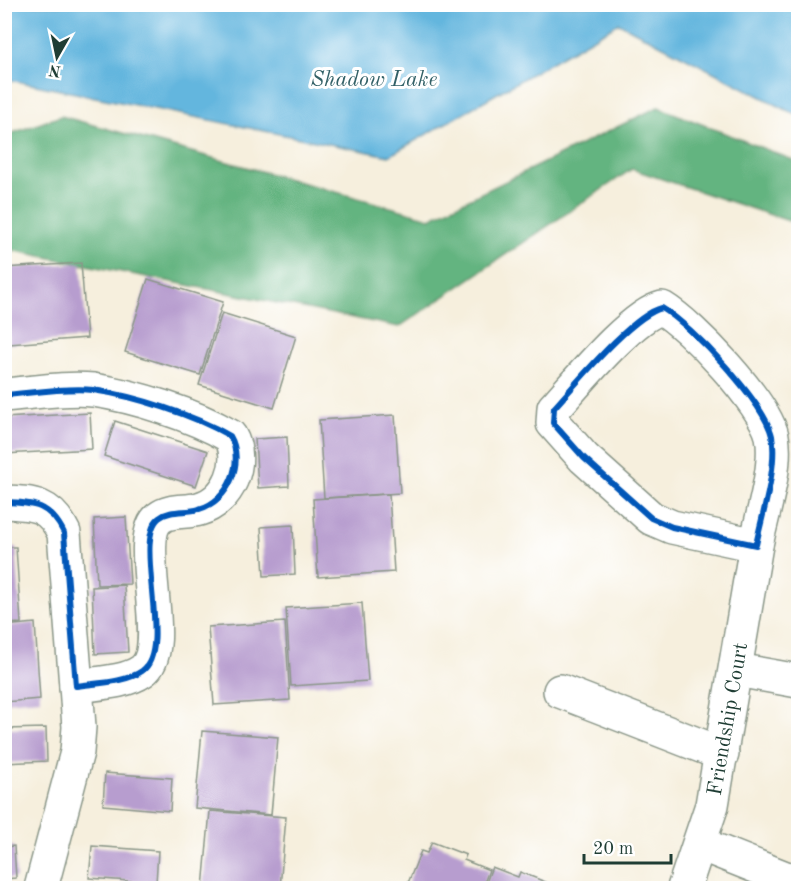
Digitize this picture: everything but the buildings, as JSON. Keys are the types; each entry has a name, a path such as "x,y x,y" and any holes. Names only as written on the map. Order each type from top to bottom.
{"street":[{"name":"Friendship Court","path":"684,888 712,805 722,754 772,461 772,437 766,420 749,395 672,315 662,308 651,310 617,341 554,408 553,423 584,458 651,518 672,527 756,545"},
{"path":"4,395 92,390 149,404 215,427 230,436 235,444 237,454 233,477 225,491 200,509 169,513 153,526 151,551 155,646 149,665 141,672 124,678 76,686"},
{"path":"4,502 27,503 48,509 57,519 64,533 79,727 77,752 40,888"},
{"path":"736,670 798,681"},
{"path":"560,691 722,754"},
{"path":"700,844 798,883"}],"green space":[{"path":"658,107 798,162 798,224 632,169 399,327 5,249 4,136 61,116 430,218"}],"water":[{"name":"Shadow Lake","path":"4,5 798,5 798,116 619,23 389,156 5,79"}],"cycle path":[{"path":"662,308 708,347 742,385 756,404 772,436 771,476 756,545 672,527 651,518 584,458 553,423 554,408 620,336 650,313 662,308"},
{"path":"4,395 83,389 145,402 182,414 230,436 236,457 231,479 219,498 199,509 163,515 152,530 149,548 154,619 151,659 142,671 119,680 76,686 64,533 53,516 40,507 4,502"}]}
